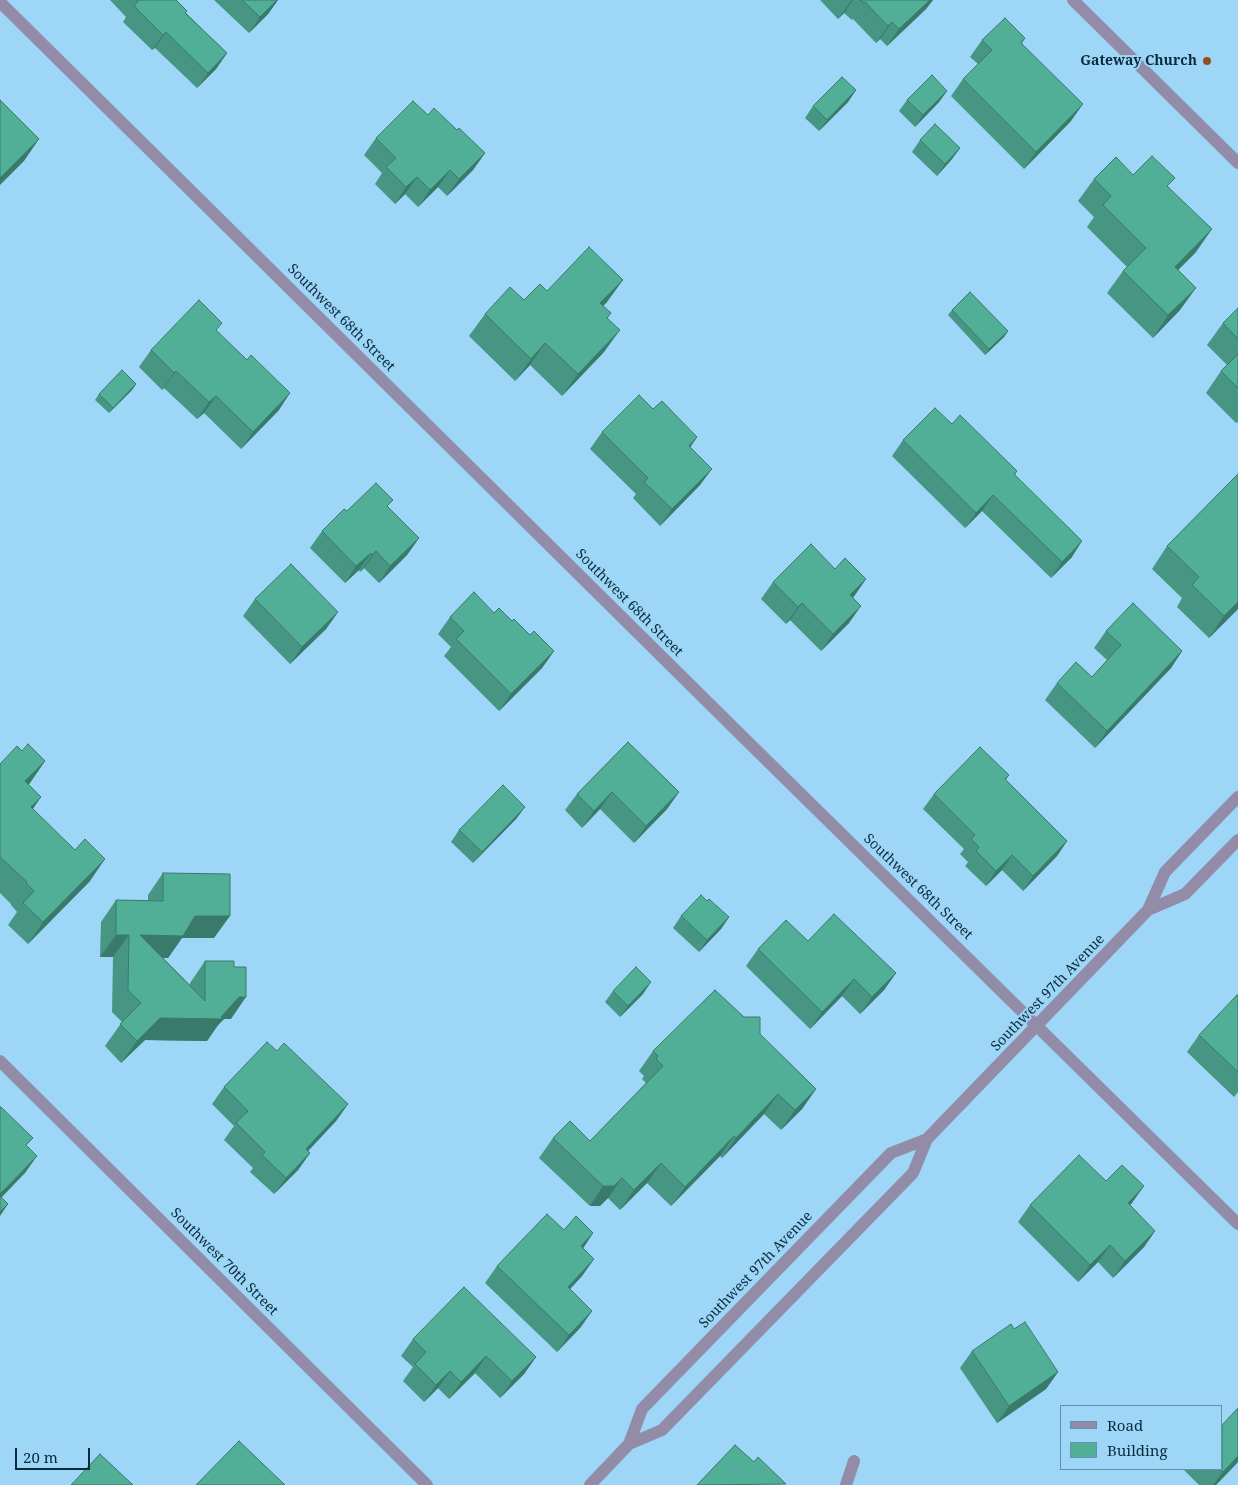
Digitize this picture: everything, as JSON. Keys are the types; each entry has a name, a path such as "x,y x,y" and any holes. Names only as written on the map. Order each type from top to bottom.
{"street":[{"path":"1073,0 1238,163"},
{"name":"Southwest 68th Street","path":"0,2 1238,1224"},
{"name":"Southwest 97th Avenue","path":"629,1444 662,1430 913,1173 927,1140 1148,910 1165,872 1238,797"},
{"name":"Southwest 97th Avenue","path":"1148,910 1185,894 1238,840"},
{"name":"Southwest 70th Street","path":"0,1060 427,1485"},
{"name":"Southwest 97th Avenue","path":"590,1485 629,1444 642,1410 884,1160 892,1153 927,1140"},
{"path":"846,1485 854,1461"}],"building":[{"path":"137,0 176,0 187,11 185,13 227,53 208,73 166,32 163,35 134,6"},
{"path":"242,0 277,0 260,17"},
{"path":"860,0 930,0 899,29 892,22 888,26 865,2"},
{"path":"1005,18 1025,38 1021,43 1083,104 1036,152 963,79 992,50 982,40"},
{"path":"932,75 947,91 923,115 907,100"},
{"path":"842,77 856,90 827,120 813,106"},
{"path":"0,100 39,139 0,178"},
{"path":"413,101 428,115 434,108 457,130 459,128 485,153 459,179 450,170 430,190 417,177 406,187 386,167 396,158 376,138"},
{"path":"935,124 960,148 945,164 920,140"},
{"path":"1152,156 1175,178 1167,186 1212,229 1175,267 1196,288 1168,315 1123,271 1146,248 1103,205 1111,196 1094,179 1116,157 1133,175"},
{"path":"589,247 623,280 600,303 611,313 607,318 620,330 578,374 545,343 531,359 485,314 510,287 524,300 540,284 547,291"},
{"path":"970,292 1008,331 989,349 952,310"},
{"path":"199,300 222,323 216,330 247,360 251,355 290,393 253,432 216,396 209,402 176,371 174,373 151,350"},
{"path":"1238,308 1238,339 1223,323"},
{"path":"1238,354 1238,388 1221,371"},
{"path":"122,370 136,384 113,408 99,394"},
{"path":"639,395 653,409 662,401 697,437 689,446 712,469 672,509 644,482 648,478 602,432"},
{"path":"935,408 952,424 960,415 1017,471 1014,474 1082,541 1062,562 993,495 976,513 903,440"},
{"path":"1238,474 1238,602 1224,616 1192,585 1199,577 1167,546"},
{"path":"376,483 393,500 387,506 419,538 390,566 376,551 356,566 322,531 344,509 347,511"},
{"path":"811,544 835,569 845,558 866,579 850,595 861,606 833,634 802,603 798,607 773,582"},
{"path":"291,564 338,612 302,647 255,599"},
{"path":"474,592 494,613 499,608 512,621 514,619 530,635 534,631 554,651 511,694 456,639 464,631 450,617"},
{"path":"1133,603 1182,651 1107,731 1057,683 1076,662 1092,677 1121,645 1106,631"},
{"path":"628,742 679,792 646,826 612,792 594,811 577,794"},
{"path":"28,744 45,761 25,781 41,797 31,807 75,850 85,839 105,859 43,922 23,903 34,891 0,857 0,764 17,746 22,751"},
{"path":"980,747 1009,775 1005,779 1067,841 1033,876 1012,855 996,871 976,851 979,847 971,839 975,835 934,794"},
{"path":"503,785 525,807 482,852 459,830"},
{"path":"163,873 230,874 230,916 195,916 183,936 140,935 205,1001 205,961 234,961 234,967 246,967 246,997 239,997 221,1017 223,1019 160,1018 137,1041 120,1024 141,1003 128,990 129,935 116,935 116,900 163,901"},
{"path":"701,895 707,901 709,899 729,917 707,940 681,916"},
{"path":"834,914 896,973 872,997 854,979 822,1012 758,949 786,920 808,941"},
{"path":"636,967 651,982 628,1006 613,991"},
{"path":"715,990 744,1017 760,1017 760,1034 816,1089 795,1110 778,1094 685,1187 661,1163 634,1190 622,1178 614,1186 603,1186 553,1138 570,1121 590,1141 663,1066 656,1059 658,1056 653,1051"},
{"path":"1238,996 1238,1072 1199,1035"},
{"path":"267,1042 277,1051 284,1043 348,1104 306,1149 310,1153 286,1178 262,1155 265,1152 236,1123 248,1111 224,1087"},
{"path":"0,1107 33,1138 26,1145 37,1156 0,1194"},
{"path":"1079,1155 1106,1181 1122,1165 1144,1186 1128,1203 1155,1231 1125,1261 1110,1245 1090,1265 1030,1205"},
{"path":"0,1196 8,1204 0,1212"},
{"path":"547,1214 564,1230 576,1216 593,1233 581,1246 594,1259 568,1287 592,1311 569,1335 497,1266"},
{"path":"464,1287 536,1357 512,1381 486,1356 461,1382 450,1371 436,1385 415,1364 426,1352 413,1339"},
{"path":"1025,1322 1058,1372 1009,1406 972,1351 1011,1324 1014,1329"},
{"path":"1238,1408 1238,1456 1223,1472 1221,1470 1223,1470 1223,1424"},
{"path":"239,1441 285,1485 196,1485"},
{"path":"735,1445 754,1462 758,1457 786,1484 697,1485"},
{"path":"100,1454 133,1485 71,1485"}],"place":[{"name":"Gateway Church","path":"1207,61"}]}
